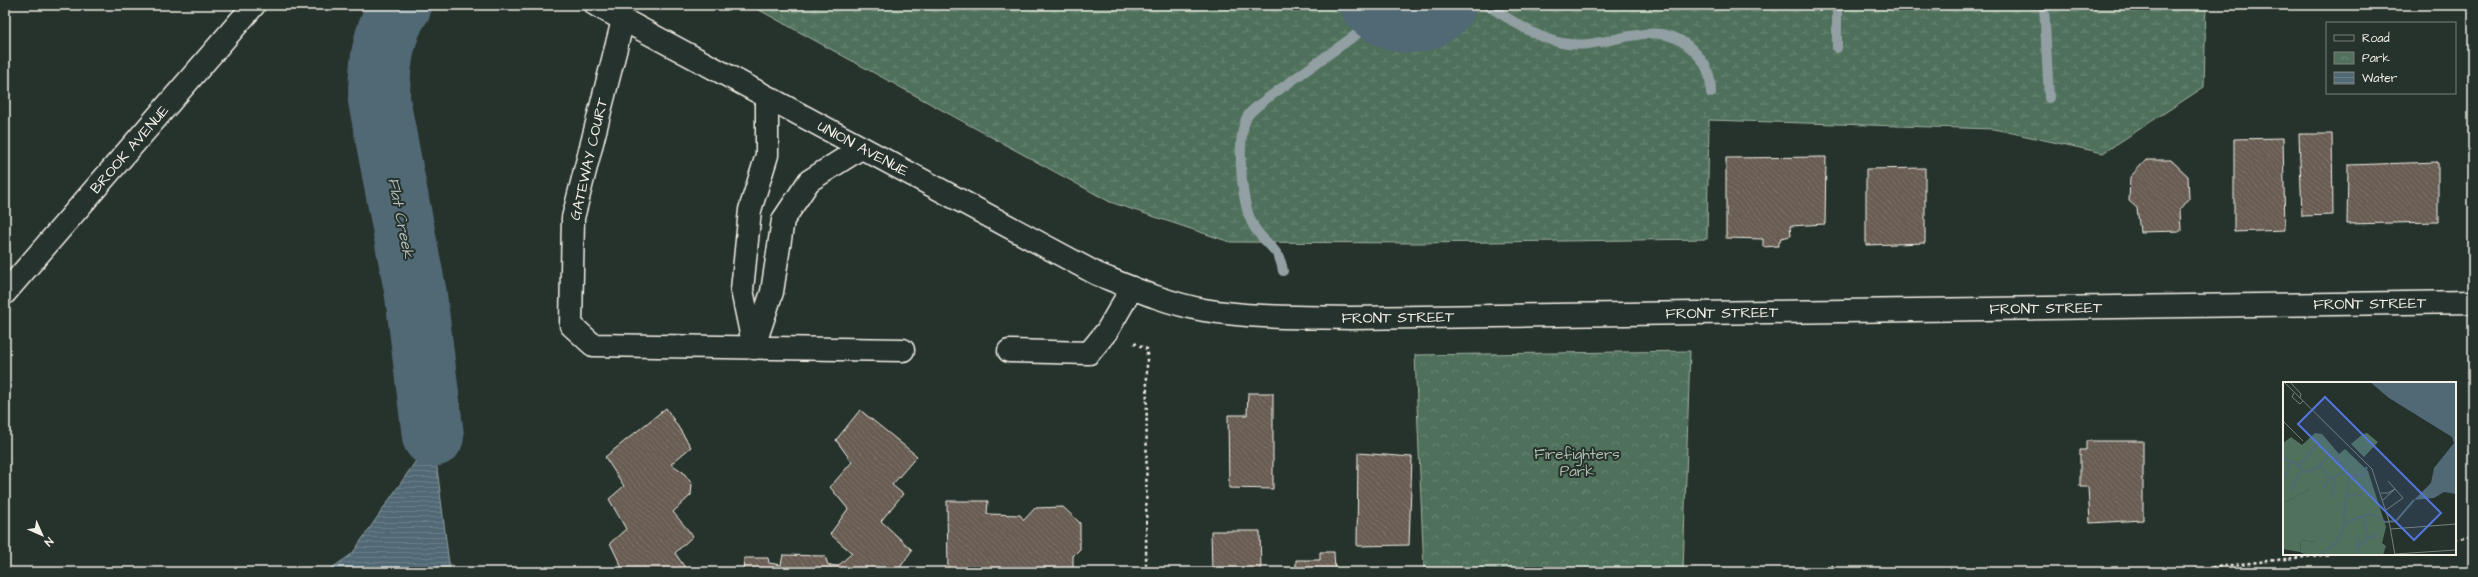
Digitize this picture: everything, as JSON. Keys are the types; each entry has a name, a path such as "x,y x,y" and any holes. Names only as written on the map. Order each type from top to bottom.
{"street":[{"name":"BROOK AVENUE","path":"5,293 254,5"},
{"name":"UNION AVENUE","path":"596,5 1097,274 1132,288"},
{"name":"GATEWAY COURT","path":"623,20 573,218 571,325 593,345 903,350"},
{"path":"754,348 742,290 750,210 767,155 768,98"},
{"path":"754,348 772,292 783,220 809,181 862,148"},
{"path":"1010,351 1089,353 1107,331 1132,288"},
{"name":"FRONT STREET","path":"1132,288 1152,296 1204,310 1264,316 1350,318 2473,302"}],"path":[{"path":"1107,331 1147,349 1146,572"},
{"path":"2456,540 2473,538"},
{"path":"2170,572 2321,555"},
{"path":"1801,572 1832,566 1841,572"}],"green space":[{"path":"750,5 2206,5 2204,87 2103,153 1994,129 1709,120 1707,239 1418,243 1230,242 1110,202"},
{"name":"Firefighters Park","path":"1690,351 1683,572 1424,572 1415,355"}],"water":[{"path":"433,436 450,572 326,572 352,554"}],"building":[{"path":"2299,134 2332,134 2333,215 2302,216"},
{"path":"2283,138 2285,230 2234,232 2234,139"},
{"path":"1826,157 1825,224 1790,226 1791,236 1781,238 1778,246 1763,247 1763,239 1726,238 1726,158"},
{"path":"2146,160 2171,160 2188,176 2189,199 2180,210 2181,231 2140,232 2137,208 2129,201 2130,177"},
{"path":"2438,162 2438,222 2347,224 2348,165"},
{"path":"1925,168 1925,243 1866,245 1866,169"},
{"path":"1248,393 1273,393 1273,489 1229,488 1228,415 1247,415"},
{"path":"666,408 691,447 671,464 683,472 692,484 691,495 673,512 693,536 675,553 688,572 624,572 610,543 626,529 609,499 624,486 605,457"},
{"path":"860,410 917,456 892,485 903,494 881,521 912,550 897,572 743,572 744,558 768,558 769,563 781,565 783,555 825,556 828,565 838,566 852,553 830,534 848,509 830,487 852,462 836,440"},
{"path":"2086,441 2143,441 2143,520 2090,523 2088,487 2080,487 2080,450 2086,450"},
{"path":"1358,453 1412,457 1409,545 1357,546"},
{"path":"947,501 988,501 987,514 1020,515 1024,520 1035,508 1063,507 1080,523 1080,549 1073,556 1073,572 948,572"},
{"path":"1211,531 1260,531 1261,572 1212,572"},
{"path":"1320,552 1334,552 1335,572 1296,572 1296,560 1320,560"}],"waterway":[{"name":"Flat Creek","path":"401,5 390,27 383,51 379,100 416,295 433,436"},
{"path":"1371,5 1389,17 1398,21 1408,22 1427,18 1436,13 1445,5"},
{"path":"1486,5 1522,27 1542,37 1562,43 1579,45 1646,34 1662,34 1678,39 1693,50 1702,60 1709,75 1711,93"},
{"path":"1837,5 1837,48"},
{"path":"2044,5 2049,98"},
{"path":"1283,271 1278,255 1256,230 1248,213 1241,170 1242,140 1247,117 1252,110 1265,100 1382,16"}]}
